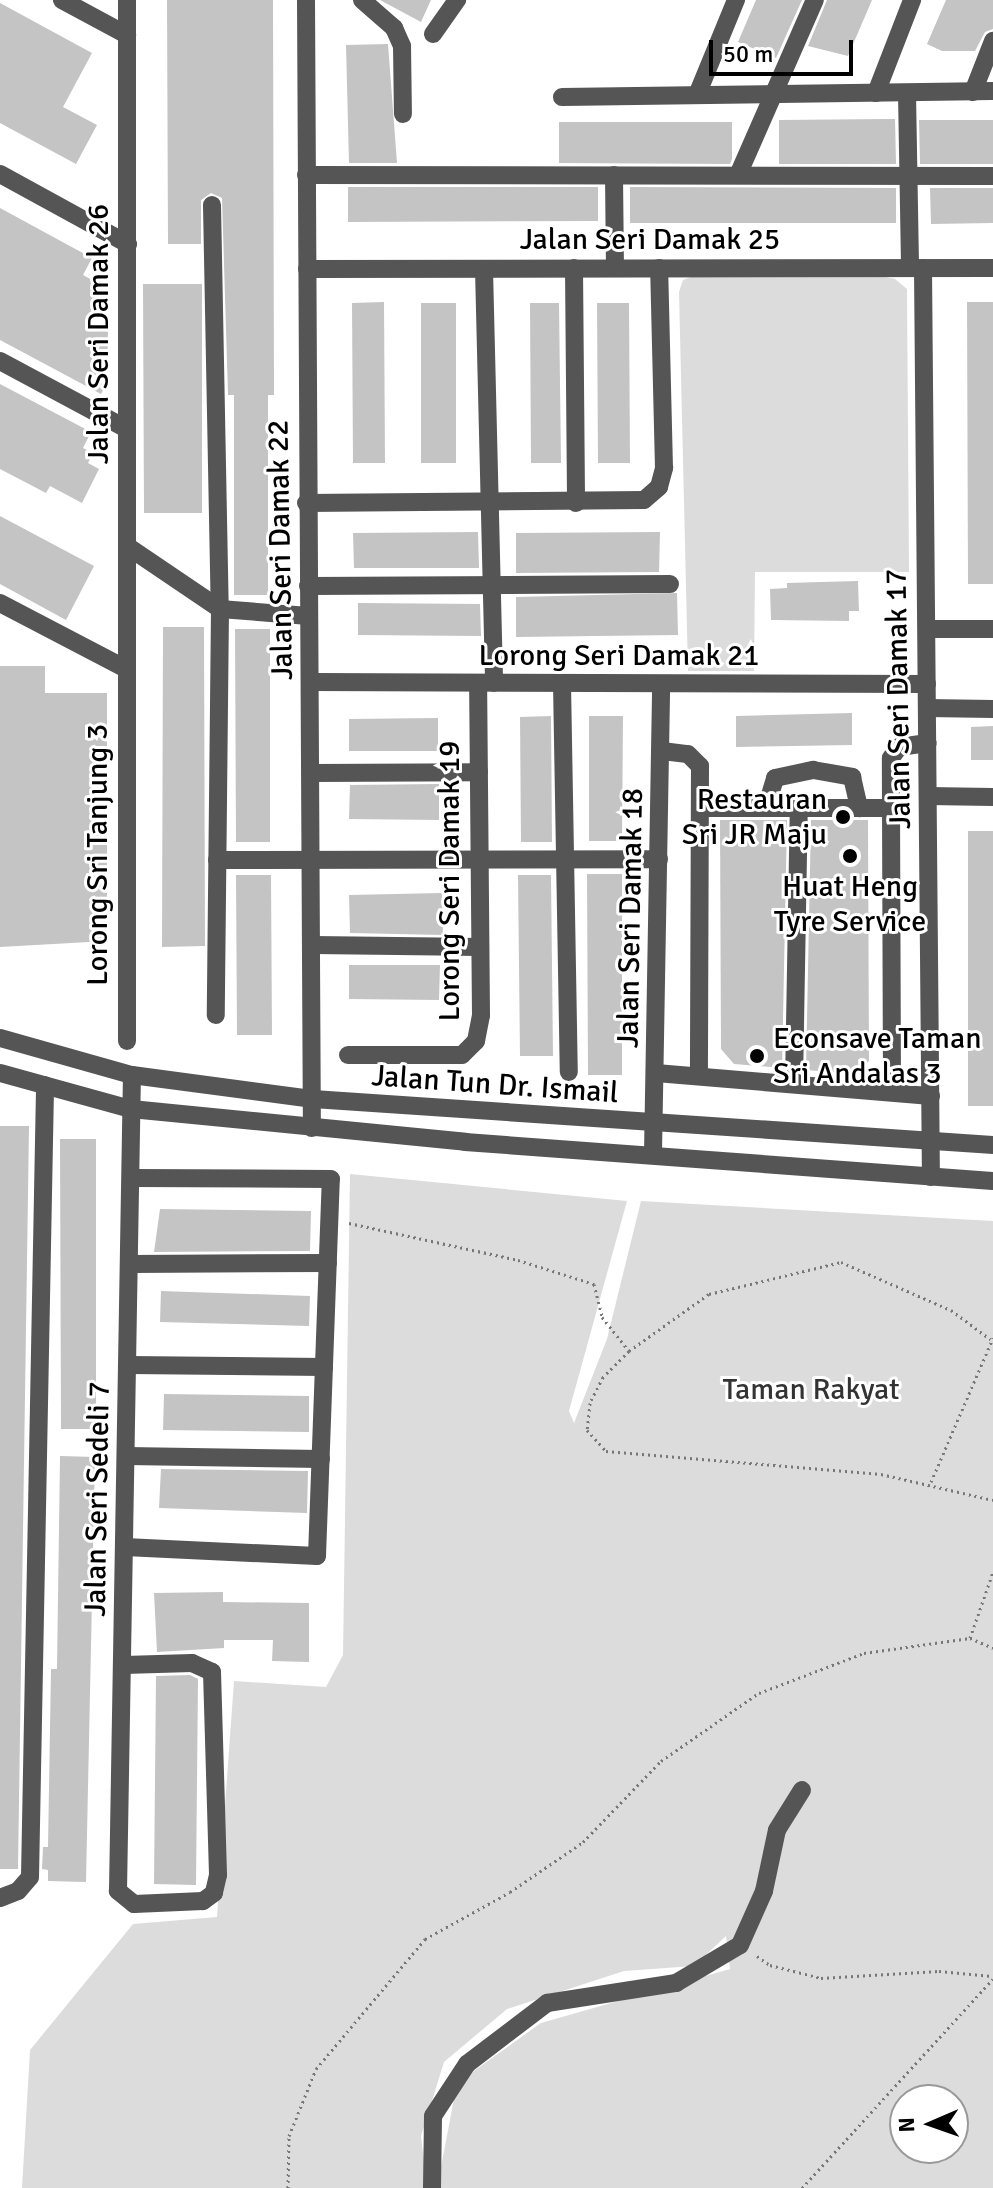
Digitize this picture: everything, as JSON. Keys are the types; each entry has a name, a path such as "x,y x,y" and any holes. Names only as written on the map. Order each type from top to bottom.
{"street":[{"path":"62,0 127,35"},
{"name":"Jalan Seri Damak 26","path":"126,669 127,0"},
{"name":"Jalan Seri Damak 22","path":"306,0 306,503 313,859 312,1128"},
{"path":"362,0 394,28 402,46 403,114"},
{"path":"433,34 457,0"},
{"path":"697,95 736,0"},
{"path":"738,175 815,0"},
{"path":"876,93 912,0"},
{"path":"973,92 993,41"},
{"path":"562,97 993,91"},
{"name":"Jalan Seri Damak 17","path":"907,93 908,176 917,268 927,629 931,1177"},
{"path":"0,174 128,244"},
{"path":"306,175 993,176"},
{"path":"614,175 615,268"},
{"path":"212,205 220,609 216,1015"},
{"path":"574,268 576,503"},
{"path":"306,503 490,500 625,504 644,500 659,487 664,468 659,268"},
{"name":"Jalan Seri Damak 25","path":"307,269 993,268"},
{"name":"Lorong Seri Damak 19","path":"348,1055 462,1055 476,1041 481,1015 479,772 492,585 484,269"},
{"path":"0,361 127,429"},
{"path":"127,546 220,609 309,616"},
{"path":"308,586 670,584"},
{"path":"0,603 126,669"},
{"path":"927,629 993,629"},
{"name":"Lorong Sri Tanjung 3","path":"126,669 127,1041"},
{"name":"Lorong Seri Damak 21","path":"311,682 927,684"},
{"path":"562,683 569,1072"},
{"name":"Jalan Seri Damak 18","path":"653,1153 661,685"},
{"path":"927,708 993,709"},
{"path":"892,1091 889,808 894,752 928,743"},
{"path":"662,751 696,759 700,808 699,1075"},
{"path":"766,808 775,778 813,770 852,777 859,808"},
{"path":"312,773 479,772"},
{"path":"928,796 993,797"},
{"path":"700,808 889,808"},
{"path":"794,1083 799,808"},
{"path":"217,860 659,859"},
{"path":"313,945 480,947"},
{"name":"Jalan Tun Dr. Ismail","path":"0,1038 132,1075 313,1099 654,1125 993,1145"},
{"name":"Jalan Tun Dr. Ismail","path":"0,1073 131,1109 312,1128 993,1181"},
{"path":"656,1073 931,1096"},
{"name":"Jalan Seri Sedeli 7","path":"124,1665 192,1663 212,1672 218,1875 214,1893 183,1906 134,1904 118,1891 132,1075"},
{"path":"0,1898 18,1891 30,1877 45,1085"},
{"path":"125,1547 317,1556 331,1179 132,1178"},
{"path":"130,1264 328,1263"},
{"path":"129,1365 324,1367"},
{"path":"127,1456 321,1459"},
{"path":"432,2188 433,2116 467,2064 547,2003 676,1983 740,1945 764,1891 777,1830 802,1790"}],"path":[{"path":"343,1222 518,1260 594,1284 602,1317 629,1351"},
{"path":"931,1482 992,1338 951,1310 841,1262 709,1294 629,1351 603,1377 590,1403 587,1430 606,1451 931,1482 993,1500"},
{"path":"970,1638 993,1572"},
{"path":"288,2188 289,2136 316,2069 425,1939 510,1892 583,1842 661,1761 759,1693 864,1653 970,1638 993,1648"},
{"path":"740,1945 770,1965 821,1978 939,1971 993,1977"},
{"path":"802,2188 993,1977"}],"green space":[{"path":"698,274 872,274 895,279 907,289 909,572 755,572 754,671 688,671 679,292 683,280"},
{"name":"Taman Rakyat","path":"350,1174 627,1201 569,1411 574,1423 607,1339 641,1201 993,1221 993,2188 437,2188 457,2083 541,2023 730,1969 726,1936 694,1966 624,1971 507,2009 444,2062 421,2136 427,2188 22,2188 30,2050 133,1924 217,1917 234,1681 326,1687 343,1655"}],"building":[{"path":"167,0 273,0 274,395 268,395 268,595 234,595 234,395 228,395 222,198 211,193 201,200 201,244 168,244"},
{"path":"380,0 431,0 421,22"},
{"path":"756,0 802,0 776,58 738,42"},
{"path":"827,0 872,0 848,56 808,46"},
{"path":"946,0 993,0 993,29 985,32 975,51 942,51 927,44"},
{"path":"0,3 92,53 63,107 97,125 76,164 0,123"},
{"path":"388,44 397,163 349,163 346,45"},
{"path":"895,119 896,164 779,164 779,120"},
{"path":"919,120 993,120 993,164 920,164"},
{"path":"559,122 732,122 732,159 730,164 559,163"},
{"path":"348,187 598,187 598,221 348,222"},
{"path":"630,187 896,188 896,223 630,223"},
{"path":"930,188 993,188 993,223 931,224"},
{"path":"0,208 92,258 83,275 105,287 88,321 108,332 107,383 101,394 0,340"},
{"path":"143,284 202,284 202,513 144,513"},
{"path":"384,302 385,463 353,463 352,303"},
{"path":"967,302 993,302 993,584 968,584"},
{"path":"421,303 456,303 456,463 421,463"},
{"path":"530,303 559,303 561,463 531,463"},
{"path":"597,303 629,303 630,463 598,463"},
{"path":"0,384 91,432 83,448 93,453 88,463 99,469 82,503 50,486 46,493 0,469"},
{"path":"0,516 94,566 66,620 0,584"},
{"path":"478,532 479,568 354,568 353,533"},
{"path":"660,532 659,572 516,573 516,533"},
{"path":"858,581 859,611 849,611 849,621 771,620 770,589 787,588 787,583"},
{"path":"677,593 678,635 516,637 516,597"},
{"path":"358,603 480,604 481,636 358,635"},
{"path":"163,627 204,627 205,946 162,947"},
{"path":"235,629 270,629 270,842 236,842"},
{"path":"0,666 45,666 45,693 107,693 107,941 0,947"},
{"path":"852,713 852,745 736,747 736,716"},
{"path":"551,716 552,842 521,842 520,717"},
{"path":"589,716 623,716 622,841 589,841"},
{"path":"438,718 438,751 349,751 349,719"},
{"path":"993,726 993,760 971,760 971,727"},
{"path":"439,784 439,820 349,819 350,785"},
{"path":"720,820 787,820 782,1068 734,1064 721,1049"},
{"path":"811,820 868,820 869,1061 856,1074 806,1070"},
{"path":"968,831 993,831 993,1106 968,1106"},
{"path":"587,874 622,874 622,1075 588,1075"},
{"path":"236,875 271,875 272,1035 237,1035"},
{"path":"518,875 551,875 553,1056 520,1056"},
{"path":"442,893 443,935 350,933 349,895"},
{"path":"349,965 440,965 439,1000 349,999"},
{"path":"0,1126 29,1126 18,1869 0,1869"},
{"path":"60,1139 96,1139 96,1429 61,1429"},
{"path":"160,1209 311,1211 310,1251 154,1252"},
{"path":"161,1291 310,1296 309,1326 160,1322"},
{"path":"164,1394 309,1396 309,1432 163,1430"},
{"path":"60,1456 95,1457 86,1882 48,1881 48,1870 42,1869 43,1847 48,1847 51,1669 57,1669"},
{"path":"161,1469 308,1471 307,1513 159,1508"},
{"path":"223,1592 223,1602 309,1603 309,1662 272,1661 273,1640 224,1640 224,1648 157,1652 154,1593"},
{"path":"190,1675 198,1679 196,1885 154,1884 156,1676"}],"place":[{"name":"Restauran Sri JR Maju","path":"843,817"},
{"name":"Huat Heng Tyre Service","path":"850,856"},
{"name":"Econsave Taman Sri Andalas 3","path":"757,1056"}]}
